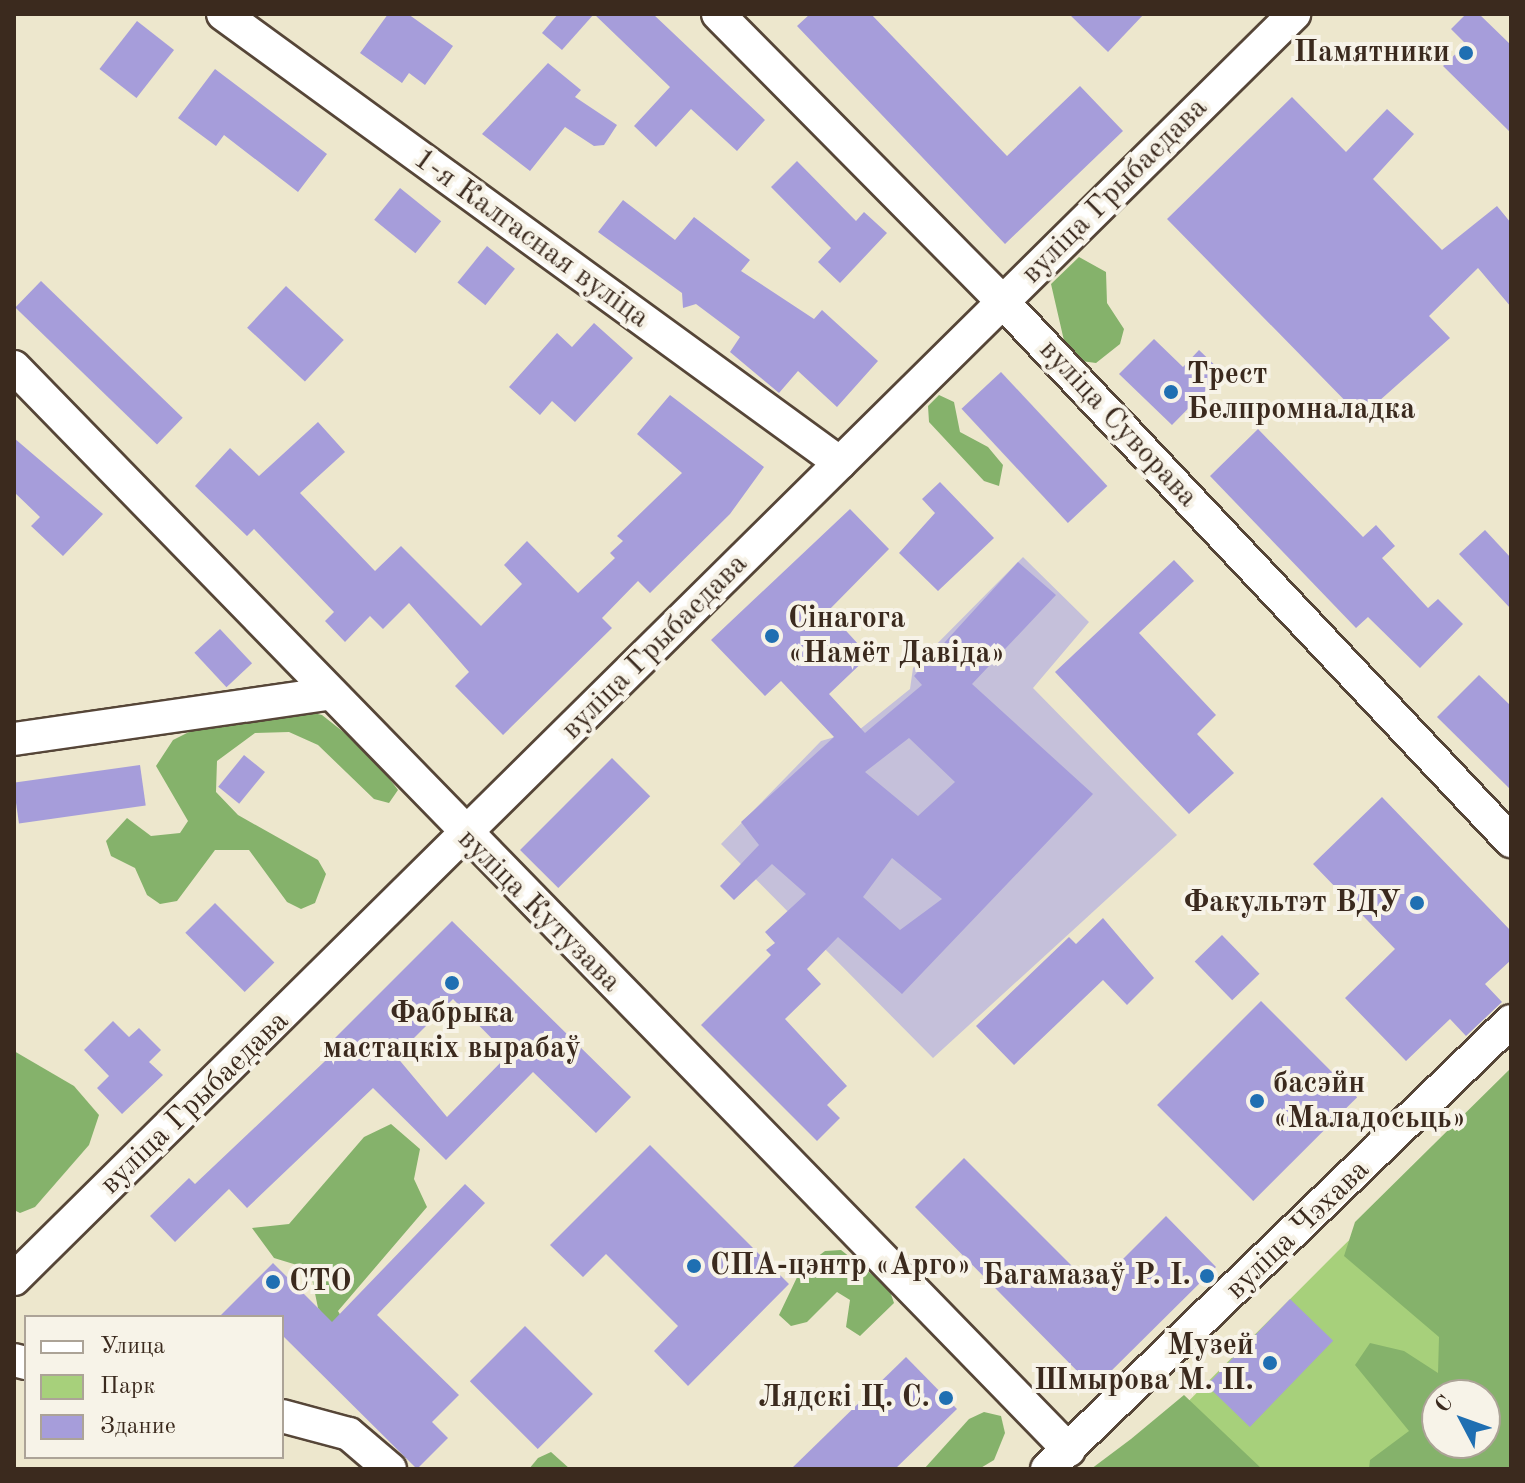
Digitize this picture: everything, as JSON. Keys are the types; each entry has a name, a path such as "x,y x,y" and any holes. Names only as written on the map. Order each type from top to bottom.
{"street":[{"name":"1-я Калгасная вуліца","path":"223,14 840,463"},
{"name":"вуліца Суворава","path":"718,14 1003,302 1511,841"},
{"name":"вуліца Грыбаедава","path":"14,1279 466,837 1294,14"},
{"name":"вуліца Кутузава","path":"14,367 1058,1460"},
{"path":"14,739 327,694"},
{"name":"вуліца Чэхава","path":"1058,1460 1511,1021"},
{"path":"284,1417 349,1434 390,1469"}],"shaded area":[{"path":"1023,557 1089,622 1033,688 1177,835 933,1058 721,844 821,741 859,730 910,689 913,668"}],"green space":[{"path":"1079,257 1106,272 1107,303 1124,329 1120,344 1096,363 1081,361 1065,345 1051,284"},
{"path":"939,395 954,402 960,432 988,447 1003,465 999,486 984,481 929,422 928,406"},
{"path":"292,708 322,715 370,753 398,790 389,803 374,799 318,745 289,732 255,733 217,761 216,792 238,815 318,860 326,874 315,903 301,909 287,902 249,850 215,850 177,901 160,904 147,895 135,868 111,856 106,841 127,818 151,836 180,833 188,821 156,766 173,740 201,726"},
{"path":"14,1051 74,1086 99,1115 89,1145 35,1207 20,1213 14,1210"},
{"path":"1511,1068 1511,1469 1369,1469 1370,1460 1409,1431 1355,1365 1370,1343 1404,1351 1438,1373 1439,1337 1344,1256 1355,1222"},
{"path":"1511,1083 1511,1469 1121,1469 1338,1251"},
{"path":"391,1124 420,1149 414,1179 427,1207 338,1311 386,1393 318,1308 310,1269 274,1258 252,1228 289,1224 364,1137"},
{"path":"841,1250 889,1288 894,1303 860,1336 846,1327 850,1300 837,1292 807,1322 791,1326 779,1315 801,1269 825,1251"},
{"path":"1184,1395 1262,1469 1091,1469 1131,1439"},
{"path":"984,1412 1001,1416 1005,1433 994,1460 979,1469 924,1469 969,1419"},
{"path":"551,1452 570,1469 529,1469 538,1458"}],"building":[{"path":"388,14 408,14 453,46 425,85 409,73 402,83 360,53"},
{"path":"558,14 594,14 562,50 542,33"},
{"path":"594,14 653,14 765,120 737,151 691,109 656,147 634,126 670,87"},
{"path":"810,14 871,14 1007,156 1080,86 1123,131 1005,244 797,26"},
{"path":"1069,14 1144,14 1108,52"},
{"path":"1466,14 1479,14 1511,45 1511,133 1443,66 1466,44 1451,29"},
{"path":"137,21 174,50 136,98 99,69"},
{"path":"548,63 581,90 575,97 617,125 604,145 594,146 565,127 530,171 482,134"},
{"path":"215,69 327,154 298,192 224,135 216,146 178,118"},
{"path":"1292,97 1346,152 1387,109 1414,134 1373,179 1442,250 1497,206 1511,223 1511,307 1478,268 1429,316 1450,338 1361,417 1167,219"},
{"path":"797,161 856,221 864,212 887,233 840,283 818,262 831,248 771,187"},
{"path":"400,188 441,221 415,253 374,220"},
{"path":"623,200 675,240 694,217 750,260 741,271 814,319 822,310 878,361 837,407 798,371 779,393 730,352 740,337 696,304 683,308 682,293 598,232"},
{"path":"487,246 515,269 485,305 457,283"},
{"path":"41,281 183,418 157,444 15,308"},
{"path":"286,286 344,340 305,382 247,328"},
{"path":"594,323 633,358 575,422 552,401 540,415 509,387 557,333 572,347"},
{"name":"Трест Белпромналадка","path":"1154,339 1183,367 1199,350 1223,373 1172,425 1119,374"},
{"path":"1001,372 1107,486 1068,523 962,409"},
{"path":"670,395 764,467 730,514 650,593 638,581 602,618 612,628 503,735 455,686 469,672 409,603 383,629 370,616 345,642 325,621 334,612 254,529 247,536 195,486 230,448 259,476 318,422 345,452 300,493 375,571 401,546 481,626 522,584 504,565 527,541 578,593 615,558 610,553 623,541 617,536 682,473 637,434"},
{"path":"1258,429 1363,537 1376,525 1395,546 1382,558 1428,608 1438,599 1463,624 1420,668 1368,617 1356,628 1210,476"},
{"path":"14,438 103,514 63,556 31,526 40,517 14,492"},
{"path":"940,482 994,538 938,591 899,553 935,513 922,499"},
{"path":"850,509 889,549 828,611 869,656 829,694 865,733 922,685 914,676 1018,562 1056,595 972,684 1093,794 902,994 838,937 807,969 821,984 785,1019 847,1086 827,1105 840,1118 817,1141 701,1025 771,955 766,950 775,943 765,932 806,894 772,864 734,900 720,886 759,845 741,822 834,737 781,681 765,696 711,640","holes":["909,738 955,782 918,816 865,772","892,858 942,899 900,930 863,897"]},
{"path":"1485,530 1511,558 1511,609 1459,554"},
{"path":"1174,560 1194,581 1139,633 1216,715 1197,734 1234,773 1189,814 1055,672"},
{"path":"220,629 252,663 226,687 194,653"},
{"path":"1479,675 1511,706 1511,790 1437,717"},
{"path":"244,755 265,772 239,804 218,787"},
{"path":"612,758 650,796 558,888 520,850"},
{"path":"140,765 146,806 19,823 14,783"},
{"name":"Факультэт ВДУ","path":"1382,797 1511,931 1511,960 1485,984 1502,1002 1466,1036 1450,1019 1406,1061 1345,998 1395,949 1313,864"},
{"path":"215,903 274,962 245,992 185,933"},
{"path":"1103,918 1154,978 1127,1005 1103,980 1014,1065 976,1026 1069,937 1076,944"},
{"path":"452,921 631,1097 596,1133 533,1072 446,1160 373,1088 247,1208 229,1189 175,1242 150,1216 189,1178 195,1184 342,1045 335,1038","holes":["453,999 508,1055 447,1117 396,1056"]},
{"path":"1222,935 1260,974 1232,1000 1195,961"},
{"name":"басэйн «Маладосьць»","path":"1261,1001 1357,1097 1253,1201 1157,1105"},
{"path":"113,1021 129,1037 139,1028 161,1050 149,1062 163,1075 122,1114 97,1088 109,1076 84,1050"},
{"name":"СПА-цэнтр «Арго»","path":"650,1145 789,1284 688,1386 654,1351 678,1326 606,1254 583,1277 550,1245"},
{"path":"964,1158 1094,1288 1166,1216 1216,1267 1094,1388 915,1207"},
{"path":"465,1184 485,1203 377,1315 459,1395 432,1422 448,1438 417,1469 284,1337 284,1315 221,1315 273,1263 332,1322"},
{"name":"Музей Шмырова М. П.","path":"1290,1299 1333,1341 1250,1427 1207,1385"},
{"path":"525,1326 593,1394 538,1449 470,1381"},
{"path":"906,1357 957,1409 895,1469 791,1469"}],"place":[{"name":"Памятники","path":"1466,53"},
{"name":"Трест Белпромналадка","path":"1171,392"},
{"name":"Сінагога «Намёт Давіда»","path":"772,636"},
{"name":"Факультэт ВДУ","path":"1417,903"},
{"name":"Фабрыка мастацкіх вырабаў","path":"452,983"},
{"name":"басэйн «Маладосьць»","path":"1257,1101"},
{"name":"СПА-цэнтр «Арго»","path":"694,1266"},
{"name":"Багамазаў Р. І.","path":"1207,1276"},
{"name":"СТО","path":"273,1282"},
{"name":"Музей Шмырова М. П.","path":"1270,1363"},
{"name":"Лядскі Ц. С.","path":"946,1398"}]}
